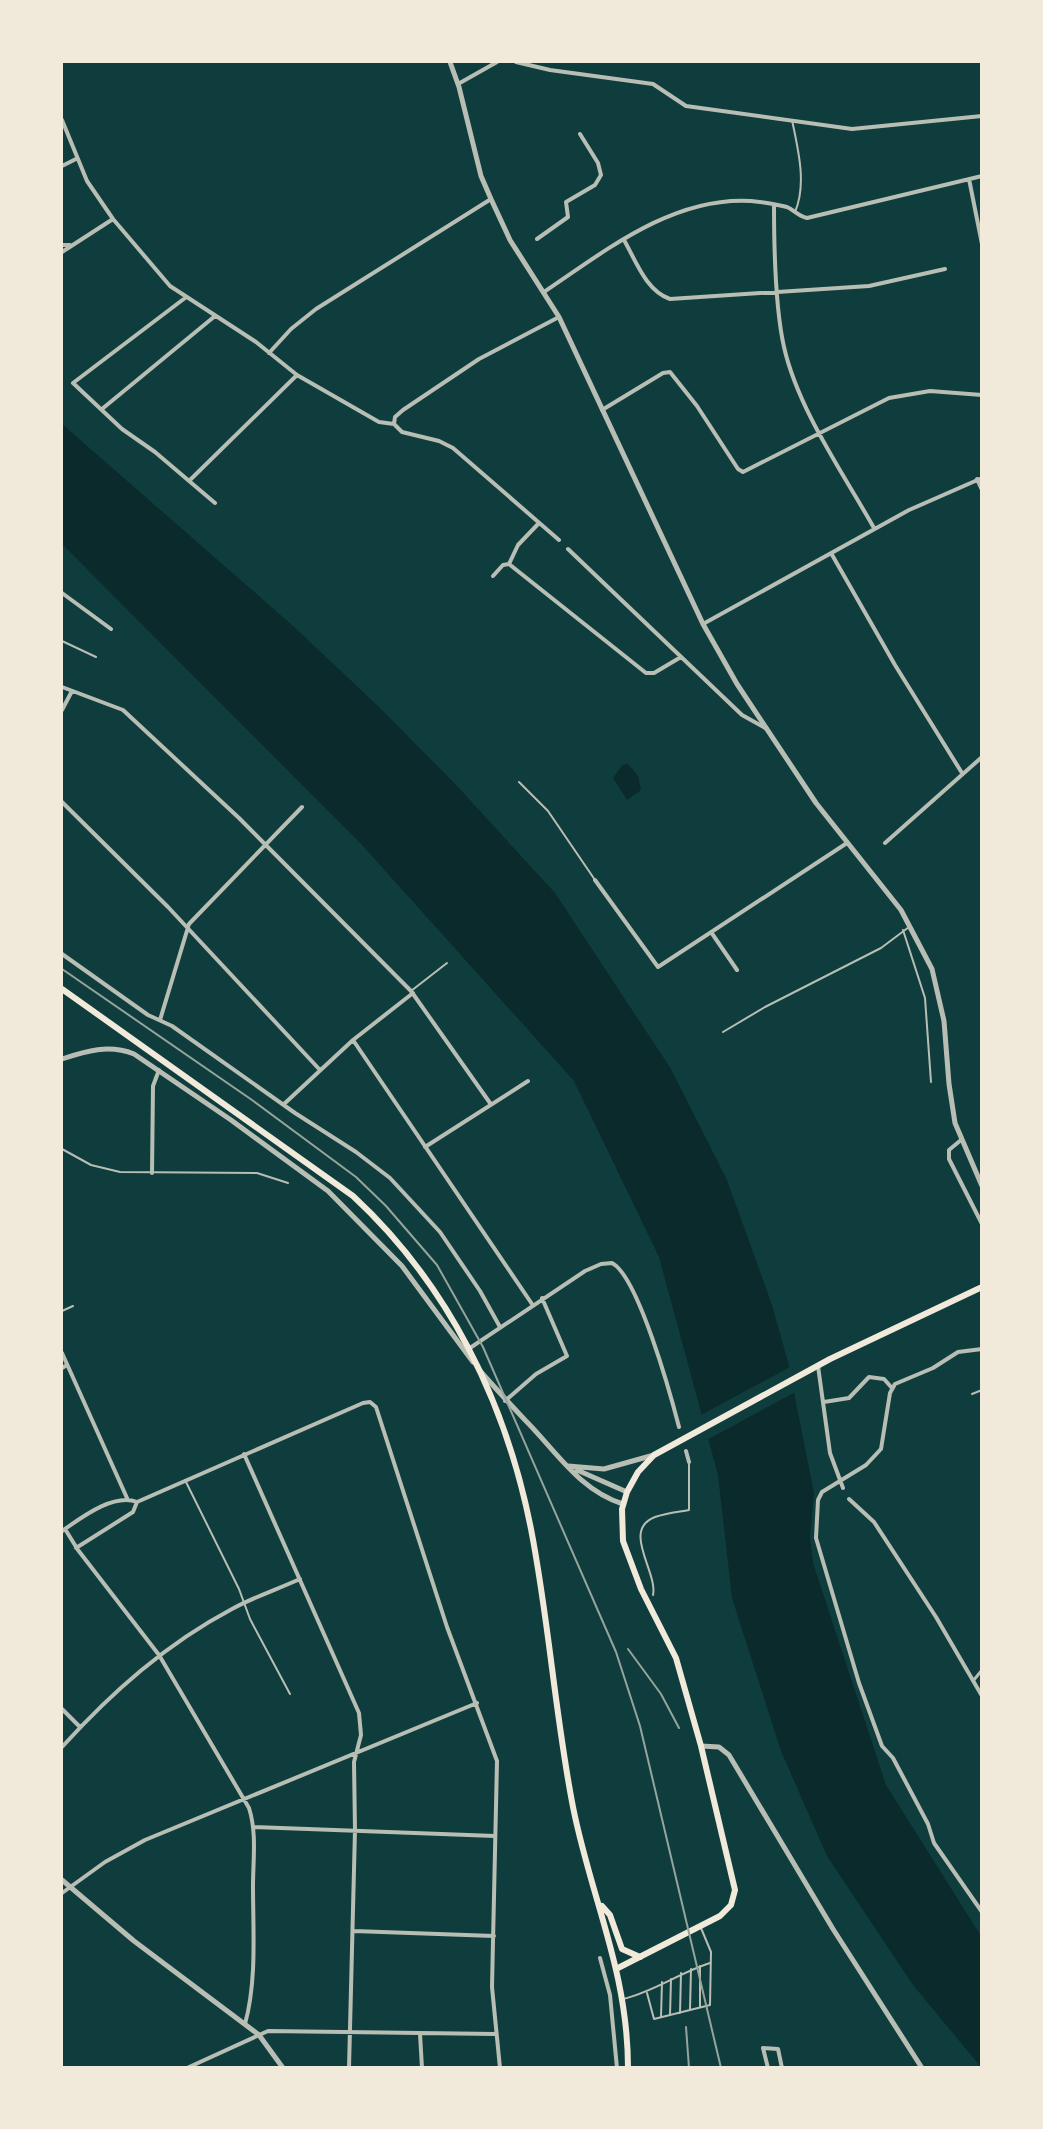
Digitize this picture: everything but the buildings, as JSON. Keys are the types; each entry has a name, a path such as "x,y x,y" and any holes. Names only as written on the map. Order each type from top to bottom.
{"main road":[{"path":"62,988 336,1182 383,1224 428,1278 453,1316 499,1417 522,1487 538,1573 559,1732 573,1809 618,1968 623,1999 628,2067"},
{"path":"618,1968 701,1928 727,1910 734,1900 735,1890 701,1746 676,1658 641,1589 626,1551 622,1530 623,1504 627,1492 638,1472 654,1455 818,1366 981,1287"},
{"path":"599,1904 610,1915 622,1949 640,1957"}],"street":[{"path":"450,62 458,84 481,176 510,240 559,317 702,624 736,684 816,803 911,926 932,969 941,1000 951,1104 961,1140 981,1186"},
{"path":"458,84 497,62"},
{"path":"516,62 550,70 653,84 686,106 863,129 981,116"},
{"path":"62,120 76,159 87,181 113,219 165,281 185,298 269,352 297,375 379,422 394,424 402,432 439,441 453,448 559,540"},
{"path":"537,239 568,217 566,202 595,184 601,175 598,163 580,134"},
{"path":"62,166 76,159"},
{"path":"544,291 624,240 672,213 732,202 789,207 807,218 981,176"},
{"path":"969,179 981,244"},
{"path":"269,352 297,323 316,309 491,198"},
{"path":"774,205 778,291 784,349 802,399 874,528"},
{"path":"62,252 113,219"},
{"path":"624,240 652,288 659,296 670,299 869,286 945,269"},
{"path":"62,243 70,245"},
{"path":"185,298 74,383 122,429 190,480 215,503"},
{"path":"102,409 215,316"},
{"path":"394,424 395,417 403,410 465,368 559,317"},
{"path":"602,410 663,373 670,372 697,406 738,469 743,472 869,407 903,394 930,391 981,395"},
{"path":"190,480 297,375"},
{"path":"702,624 874,528 944,492 979,478 981,490"},
{"path":"509,564 518,545 539,523"},
{"path":"568,549 741,715 767,730"},
{"path":"831,553 895,665 963,773"},
{"path":"493,576 502,565 509,564 646,673 654,673 681,657"},
{"path":"62,593 111,629"},
{"path":"62,687 123,710 265,845 412,992 490,1103"},
{"path":"62,710 72,691"},
{"path":"885,843 981,757"},
{"path":"62,802 187,928 320,1070"},
{"path":"160,1020 187,928 202,909 302,807"},
{"path":"595,880 658,967 847,843"},
{"path":"711,932 737,970"},
{"path":"62,954 148,1015 160,1020 356,1152 405,1193 459,1259 500,1327"},
{"path":"284,1104 353,1040 412,992"},
{"path":"353,1040 532,1304"},
{"path":"62,1059 89,1051 114,1049 134,1054 290,1162 343,1205 402,1266 505,1402 566,1465 584,1483 623,1504"},
{"path":"152,1173 153,1086 159,1070"},
{"path":"425,1147 490,1103 528,1081"},
{"path":"961,1140 949,1150 949,1159 981,1224"},
{"path":"465,1351 532,1304 592,1267 607,1262 621,1269 634,1296 667,1384 679,1427"},
{"path":"505,1402 536,1374 567,1356 542,1298"},
{"path":"981,1349 958,1352 925,1371 904,1378 892,1388 881,1449 866,1465 822,1492 819,1500 816,1538 859,1683 882,1746 893,1758 928,1824 934,1843 981,1912"},
{"path":"62,1353 127,1498"},
{"path":"62,1368 67,1365"},
{"path":"818,1366 830,1453 843,1488"},
{"path":"824,1402 849,1398 869,1377 884,1379 892,1388"},
{"path":"76,1548 133,1512 137,1502 244,1454 370,1402 376,1407 444,1618 497,1761 492,1988 500,2067"},
{"path":"686,1451 689,1462"},
{"path":"244,1454 358,1713 361,1735 354,1762 355,1830 349,2067"},
{"path":"566,1465 604,1470 654,1455"},
{"path":"566,1465 627,1492"},
{"path":"137,1502 127,1498 105,1506 63,1530 159,1655 245,1798 254,1827 250,2005 245,2024"},
{"path":"849,1499 874,1522 936,1617 981,1696"},
{"path":"62,1747 127,1681 159,1655 244,1603 300,1579"},
{"path":"972,1682 981,1670"},
{"path":"62,1893 69,1886 137,1844 477,1703"},
{"path":"62,1709 80,1727"},
{"path":"701,1746 719,1747 729,1755 833,1929 922,2067"},
{"path":"254,1827 495,1836"},
{"path":"62,1880 134,1941 259,2035 283,2067"},
{"path":"353,1931 494,1936"},
{"path":"600,1958 614,2025 617,2067"},
{"path":"187,2067 272,2030 496,2034"},
{"path":"420,2034 422,2067"},
{"path":"768,2067 763,2048 775,2047 778,2049 782,2067"}],"lane":[{"path":"792,120 800,162 798,204 795,212"},
{"path":"62,640 96,657"},
{"path":"519,782 548,811 595,880"},
{"path":"723,1032 765,1007 885,946 911,926"},
{"path":"903,930 925,998 931,1082"},
{"path":"412,992 447,963"},
{"path":"62,1149 112,1171 257,1173 288,1183"},
{"path":"62,1311 73,1306"},
{"path":"972,1394 981,1390"},
{"path":"653,1595 654,1585 641,1544 641,1531 646,1522 655,1517 689,1510 689,1462"},
{"path":"185,1480 290,1694"},
{"path":"647,1993 654,2019 710,2005 711,1952 701,1928"},
{"path":"623,1999 647,1993 662,1982 710,1963"},
{"path":"700,1966 700,2007"},
{"path":"690,2010 691,1970"},
{"path":"680,2013 681,1973"},
{"path":"670,2015 671,1978"},
{"path":"661,2017 662,1982"}],"water":[{"path":"62,424 292,625 379,707 458,787 555,893 671,1069 727,1180 772,1305 788,1362 814,1493 810,1537 813,1563 886,1785 981,1936 981,2067 913,1985 827,1856 781,1751 732,1598 718,1475 659,1257 574,1081 363,846 62,544"},
{"path":"628,764 638,776 641,790 627,800 613,778 622,765"}],"pier":[{"path":"792,1366 797,1391 705,1441 699,1416"}],"railway":[{"path":"62,969 252,1100 356,1177 386,1206 437,1265 483,1347 616,1652 640,1726 721,2068"},
{"path":"628,1649 661,1694 679,1728"},
{"path":"686,2027 689,2068"}]}
